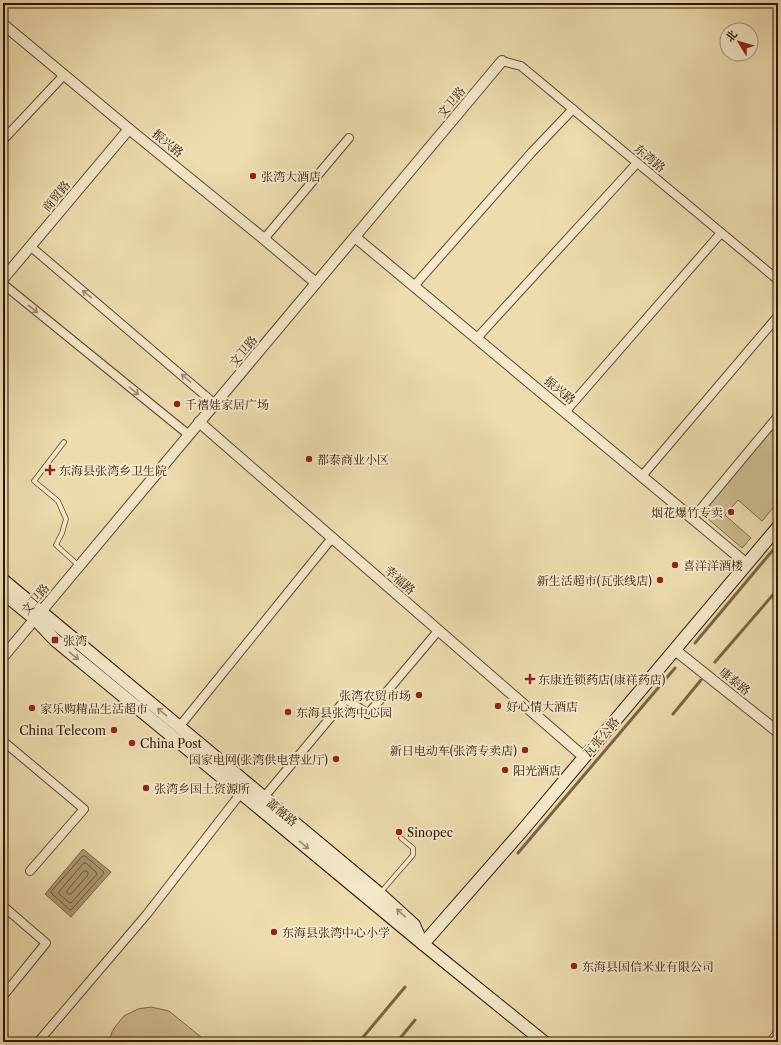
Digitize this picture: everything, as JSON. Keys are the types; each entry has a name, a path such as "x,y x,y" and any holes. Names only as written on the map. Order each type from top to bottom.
{"main road":[{"name":"瓦张公路","path":"422,944 516,837 778,527"},
{"name":"蔷薇路","path":"3,580 38,616 55,640 422,944 544,1042"},
{"name":"蔷薇路","path":"3,593 38,616 179,727 380,894 414,925 422,944"}],"street":[{"name":"振兴路","path":"3,24 129,129 264,238 316,283"},
{"name":"东湾路","path":"502,61 521,66 778,280"},
{"name":"文卫路","path":"3,657 502,61"},
{"path":"3,140 64,75"},
{"path":"414,286 532,152 573,109"},
{"name":"商贸路","path":"3,279 129,129"},
{"path":"264,238 349,138"},
{"path":"477,338 637,163"},
{"path":"565,412 721,233"},
{"name":"振兴路","path":"355,237 747,564"},
{"path":"30,246 215,404"},
{"path":"3,284 189,435"},
{"path":"642,476 778,316"},
{"path":"693,518 778,416"},
{"name":"幸福路","path":"199,422 584,757"},
{"path":"179,727 332,538"},
{"path":"264,797 346,699 368,714 438,630"},
{"name":"康泰路","path":"675,650 778,732"},
{"path":"3,741 84,809 30,871"},
{"path":"38,1042 148,914 241,793"},
{"path":"3,906 46,943 3,996"}],"lane":[{"path":"64,442 34,481 58,502 66,519 62,533 56,545 79,566"},
{"path":"380,894 413,855 413,848 401,838"},
{"path":"768,1042 778,1030"}],"shaded area":[{"path":"778,423 778,502 762,521 738,500 725,515 751,538 742,548 701,513"},
{"path":"151,1007 169,1011 207,1042 109,1042 112,1032 124,1016 138,1009"}],"water":[{"path":"83,849 111,872 71,917 45,894"}],"waterway":[{"path":"695,643 778,544"},
{"path":"715,662 778,589"},
{"path":"518,853 675,668"},
{"path":"673,714 701,680"},
{"path":"359,1042 405,987"},
{"path":"397,1042 415,1020"},
{"path":"3,1038 8,1042"}],"place":[{"name":"张湾大酒店","path":"253,176"},
{"name":"千禧娃家居广场","path":"177,404"},
{"name":"都泰商业小区","path":"309,459"},
{"name":"东海县张湾乡卫生院","path":"50,470"},
{"name":"烟花爆竹专卖","path":"731,512"},
{"name":"喜洋洋酒楼","path":"675,565"},
{"name":"新生活超市(瓦张线店)","path":"660,580"},
{"name":"张湾","path":"55,640"},
{"name":"东康连锁药店(康祥药店)","path":"530,679"},
{"name":"张湾农贸市场","path":"419,695"},
{"name":"好心情大酒店","path":"498,706"},
{"name":"家乐购精品生活超市","path":"32,708"},
{"name":"东海县张湾中心园","path":"288,712"},
{"name":"China Telecom","path":"114,730"},
{"name":"China Post","path":"132,743"},
{"name":"新日电动车(张湾专卖店)","path":"525,750"},
{"name":"国家电网(张湾供电营业厅)","path":"336,759"},
{"name":"阳光酒店","path":"505,770"},
{"name":"张湾乡国土资源所","path":"146,788"},
{"name":"Sinopec","path":"399,832"},
{"name":"东海县张湾中心小学","path":"274,932"},
{"name":"东海县国信米业有限公司","path":"574,966"}]}
